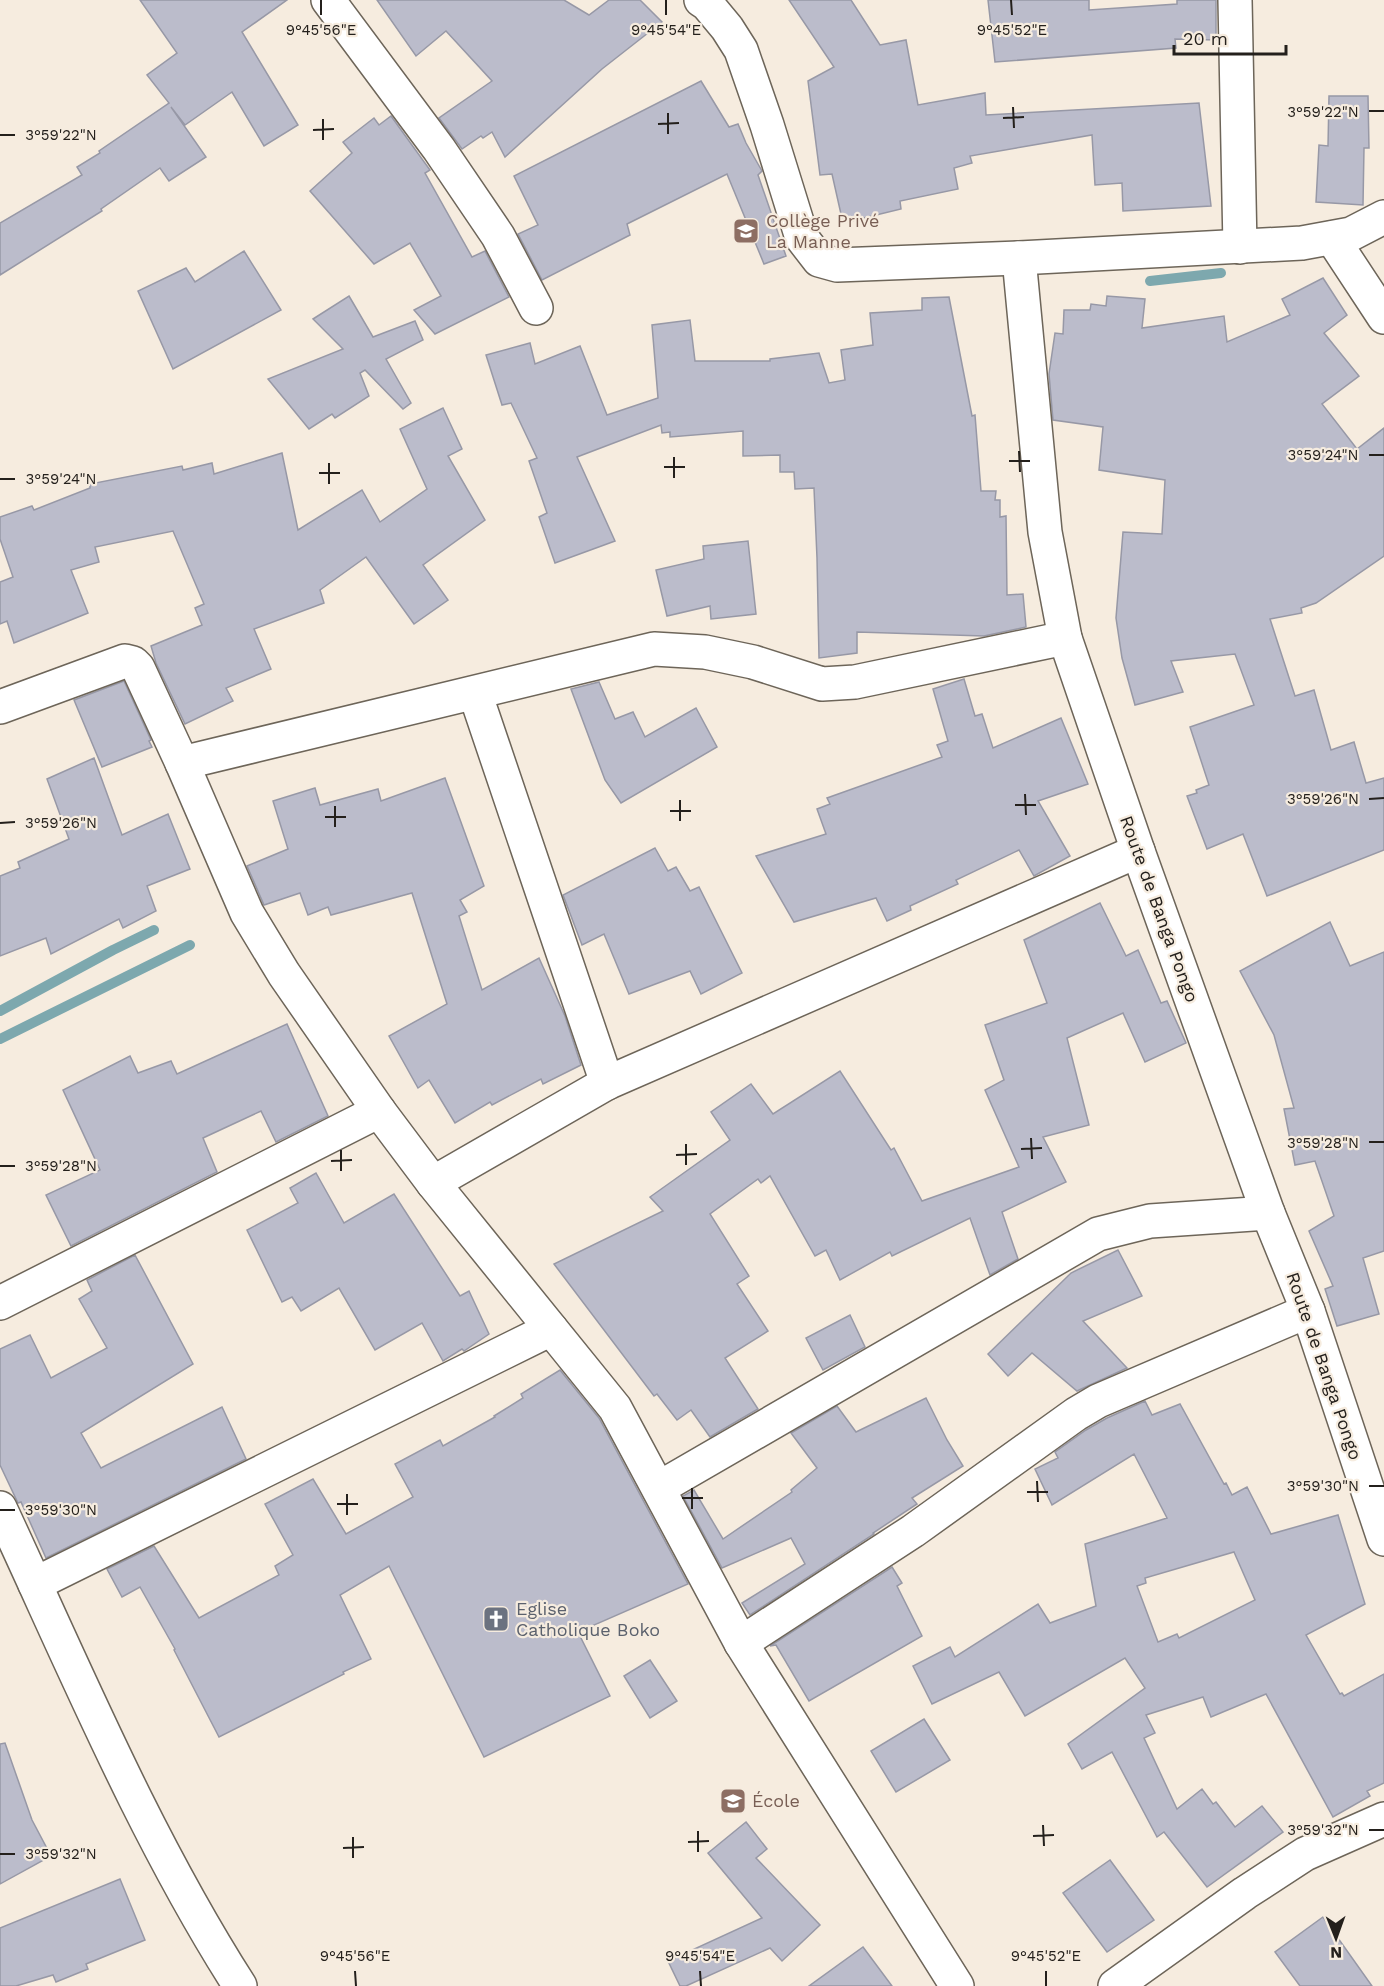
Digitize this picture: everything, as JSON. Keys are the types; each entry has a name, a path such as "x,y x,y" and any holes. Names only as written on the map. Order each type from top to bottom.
{"street":[{"path":"328,0 439,149 498,236 536,308"},
{"path":"701,0 728,28 741,50 802,238 819,260 837,265 1302,243 1351,234 1384,218"},
{"path":"1235,0 1240,247"},
{"path":"1332,238 1384,317"},
{"name":"Route de Banga Pongo","path":"1019,258 1045,532 1065,639 1268,1214 1308,1311 1384,1539"},
{"path":"182,763 654,649 705,652 753,662 822,684 855,682 1065,639"},
{"path":"0,707 125,661 133,663 138,668 247,913 284,974 379,1111 433,1183 615,1408 741,1643 957,1986"},
{"path":"475,693 607,1083"},
{"path":"433,1183 607,1083 1138,851"},
{"path":"0,1303 379,1111"},
{"path":"658,1488 1098,1234 1150,1221 1268,1214"},
{"path":"741,1643 913,1531 1076,1414 1098,1401 1308,1311"},
{"path":"35,1584 551,1329"},
{"path":"0,1508 114,1756 205,1932 240,1986"},
{"path":"1115,1986 1245,1893 1305,1854 1384,1819"}],"building":[{"path":"140,0 287,0 242,32 298,125 264,146 232,92 185,125 171,107 206,157 169,181 160,168 101,209 102,211 0,275 0,223 82,175 77,167 169,103 147,75 177,53"},
{"path":"377,0 564,0 589,15 609,0 640,0 662,22 602,69 505,157 492,132 483,138 481,136 462,149 439,118 492,81 446,31 416,56"},
{"path":"789,0 851,0 880,45 906,40 918,105 985,93 986,115 1199,103 1211,206 1123,211 1122,183 1095,185 1092,135 970,156 972,163 954,168 958,189 900,201 901,209 843,223 832,174 820,175 808,81 834,67"},
{"path":"988,0 1089,0 1089,10 1177,4 1177,0 1216,0 1216,40 1175,39 1176,48 995,62"},
{"path":"701,81 729,127 738,124 762,171 758,175 786,256 764,264 727,174 627,224 630,235 542,280 518,234 538,225 514,176"},
{"path":"1329,96 1368,96 1369,148 1364,148 1363,205 1316,202 1319,145 1328,146"},
{"path":"391,116 430,170 425,173 472,257 485,251 509,297 435,334 414,310 441,296 410,243 374,264 310,191 352,153 343,142 374,118 379,125"},
{"path":"244,251 281,310 173,369 138,291 186,268 195,282"},
{"path":"1323,278 1347,315 1324,333 1359,376 1322,404 1357,449 1384,428 1384,556 1316,603 1301,608 1302,613 1270,619 1295,696 1314,690 1331,750 1354,742 1366,783 1384,778 1384,850 1267,896 1243,834 1207,849 1187,796 1209,785 1190,727 1254,705 1235,654 1171,661 1183,692 1135,705 1122,658 1116,618 1123,532 1162,534 1165,480 1099,470 1103,427 1053,420 1049,374 1055,333 1063,334 1064,310 1090,310 1091,304 1106,306 1107,296 1145,299 1142,328 1224,316 1227,342 1290,315 1282,299"},
{"path":"349,296 373,337 415,321 423,340 386,359 411,403 403,409 365,370 360,373 369,396 335,418 332,414 309,429 268,379 343,349 313,319"},
{"path":"949,297 972,416 975,415 981,491 996,491 995,500 1000,500 1000,517 1006,516 1007,595 1023,594 1026,627 984,636 857,632 857,653 819,658 814,488 795,489 794,472 780,472 780,455 743,456 743,431 670,437 670,432 662,433 661,425 577,457 615,541 555,563 539,517 547,513 529,461 537,458 511,403 502,405 486,355 530,343 535,364 580,346 607,415 658,398 652,325 690,320 695,361 770,361 770,359 819,353 829,383 845,380 841,350 873,345 870,313 922,310 922,298"},
{"path":"443,408 462,449 448,456 485,520 423,565 448,600 414,624 366,557 320,590 324,603 254,629 271,669 226,688 233,701 185,724 156,663 151,646 202,625 195,608 204,604 173,531 95,547 99,562 71,570 88,613 14,643 7,621 0,624 0,582 13,577 0,539 0,517 32,506 34,510 90,488 90,484 182,466 183,470 212,463 214,474 282,453 298,530 362,490 380,522 427,489 400,429"},
{"path":"748,541 756,614 711,619 710,606 667,616 656,570 704,559 703,546"},
{"path":"964,679 975,716 982,714 993,748 1061,718 1088,784 1038,801 1070,856 1034,876 1019,850 956,880 958,884 910,906 911,910 887,921 876,898 794,922 756,856 826,834 817,809 830,804 827,798 942,757 937,745 948,741 933,689"},
{"path":"124,681 151,740 149,741 152,747 102,767 74,700"},
{"path":"599,682 615,719 633,712 645,737 696,708 717,747 621,803 605,780 571,689"},
{"path":"94,758 122,835 168,814 190,869 147,886 156,911 123,928 119,919 51,954 46,938 0,956 0,876 20,868 18,862 69,839 47,779"},
{"path":"445,778 484,886 460,900 467,912 459,916 482,990 539,958 565,1016 581,1065 543,1084 541,1079 492,1105 490,1102 455,1123 429,1080 418,1088 389,1036 447,1004 412,893 331,915 328,907 308,915 300,893 264,905 247,866 288,849 273,801 315,788 320,805 378,789 381,801"},
{"path":"655,848 668,871 676,867 690,891 699,887 742,973 701,994 690,971 629,994 604,934 582,945 563,895"},
{"path":"1100,903 1126,956 1138,950 1161,1003 1167,1001 1186,1043 1145,1062 1123,1013 1067,1038 1089,1125 1043,1137 1066,1182 1002,1212 1018,1259 990,1275 970,1218 892,1256 890,1252 840,1280 826,1250 815,1256 770,1176 761,1183 758,1179 710,1214 749,1276 737,1284 768,1331 725,1358 758,1409 710,1437 691,1410 677,1420 657,1394 654,1396 554,1264 663,1211 650,1197 730,1140 711,1112 751,1084 773,1114 840,1071 891,1150 894,1148 922,1201 1019,1167 985,1090 1004,1080 985,1025 1047,1003 1024,940"},
{"path":"1330,922 1350,966 1384,952 1384,1251 1363,1258 1379,1314 1337,1326 1325,1289 1333,1286 1309,1231 1334,1216 1315,1161 1295,1165 1284,1109 1294,1108 1274,1035 1240,971"},
{"path":"287,1024 328,1116 276,1142 261,1111 203,1138 217,1172 71,1246 46,1195 100,1170 63,1090 130,1056 138,1073 171,1061 177,1074"},
{"path":"316,1173 344,1223 394,1194 460,1296 469,1291 489,1334 464,1351 462,1349 443,1361 422,1323 375,1350 339,1288 301,1311 292,1297 282,1302 247,1230 298,1203 290,1188"},
{"path":"1118,1250 1142,1296 1083,1321 1127,1368 1077,1391 1032,1353 1008,1376 988,1354 1071,1273"},
{"path":"135,1255 193,1364 81,1433 101,1468 222,1407 246,1459 46,1558 21,1502 18,1503 0,1465 0,1349 30,1335 51,1378 107,1348 79,1299 92,1291 87,1280"},
{"path":"850,1315 865,1347 823,1370 806,1338"},
{"path":"560,1370 599,1418 688,1584 578,1632 610,1696 484,1757 389,1566 340,1595 371,1659 219,1737 175,1649 140,1587 122,1597 107,1569 154,1546 199,1618 279,1575 275,1566 293,1555 265,1504 313,1479 346,1534 413,1497 395,1464 440,1440 443,1446 495,1417 523,1398 521,1394"},
{"path":"926,1398 963,1466 912,1498 917,1504 750,1615 742,1603 805,1564 791,1538 722,1568 683,1496 694,1490 723,1539 792,1492 791,1490 817,1468 791,1433 837,1406 856,1432"},
{"path":"1145,1401 1152,1415 1180,1404 1224,1484 1226,1483 1232,1495 1247,1487 1271,1534 1338,1515 1365,1604 1306,1635 1340,1694 1344,1696 1384,1674 1384,1783 1367,1791 1370,1796 1333,1817 1266,1694 1211,1717 1203,1697 1146,1715 1155,1733 1144,1738 1177,1809 1202,1789 1213,1804 1216,1802 1235,1827 1262,1806 1283,1832 1207,1887 1164,1832 1157,1837 1112,1752 1082,1769 1068,1744 1145,1688 1125,1658 1025,1716 999,1672 932,1704 913,1666 950,1647 955,1657 1038,1604 1050,1623 1096,1606 1085,1544 1167,1518 1134,1454 1052,1505 1035,1469 1058,1458 1055,1452 1107,1418","holes":["1234,1552 1255,1600 1179,1638 1177,1634 1158,1642 1137,1586 1146,1583 1145,1578"]},
{"path":"892,1567 902,1583 897,1586 922,1636 809,1701 776,1645 770,1646"},
{"path":"650,1660 677,1701 650,1718 624,1676"},
{"path":"924,1719 950,1760 896,1792 871,1751"},
{"path":"5,1743 32,1820 51,1856 0,1884 0,1744"},
{"path":"746,1822 767,1849 756,1858 820,1925 782,1961 770,1948 686,1986 680,1986 668,1961 762,1918 708,1853"},
{"path":"1110,1860 1154,1920 1107,1952 1063,1893"},
{"path":"120,1879 145,1940 86,1964 88,1969 56,1982 53,1975 16,1986 0,1986 0,1928"},
{"path":"1323,1917 1372,1986 1300,1986 1275,1952"},
{"path":"863,1947 892,1986 809,1986"}],"waterway":[{"path":"1150,281 1221,273"},
{"path":"0,1011 154,930"},
{"path":"0,1039 190,945"}],"place":[{"name":"Collège Privé La Manne","path":"746,231"},
{"name":"Eglise Catholique Boko","path":"496,1619"},
{"name":"École","path":"733,1801"}]}
